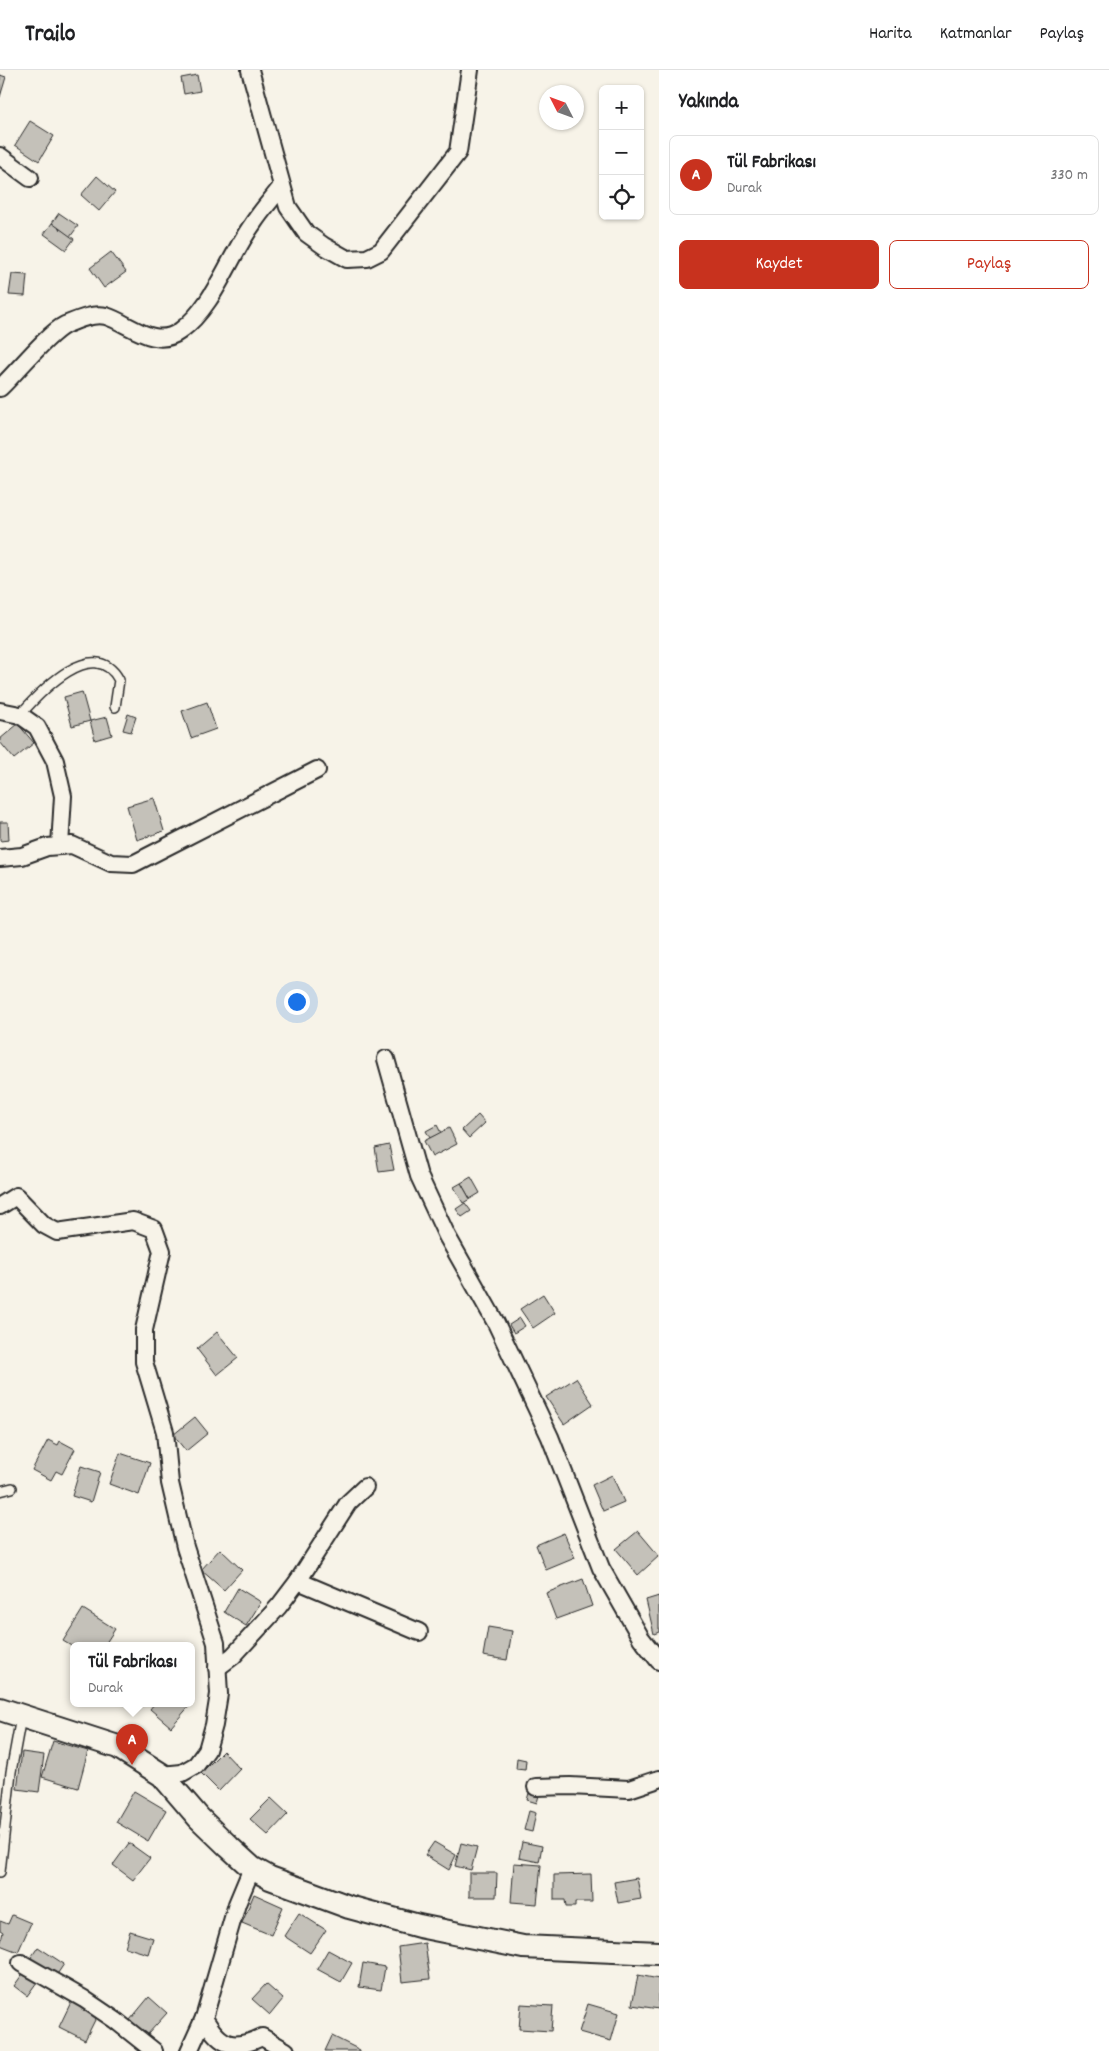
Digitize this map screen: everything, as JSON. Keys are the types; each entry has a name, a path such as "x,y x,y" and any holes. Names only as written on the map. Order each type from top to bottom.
{"main road":[{"path":"0,1709 22,1714 118,1747 162,1775 199,1818 252,1868 270,1878 350,1907 419,1926 523,1947 659,1953"}],"street":[{"path":"250,70 288,207 306,233 347,259 368,258 381,251 458,152 470,70"},
{"path":"0,156 30,178"},
{"path":"0,388 51,336 64,326 78,320 92,316 105,316 144,335 165,337 179,332 206,302 252,225 282,186"},
{"path":"0,711 20,715 38,727 55,761 63,796 60,846"},
{"path":"0,858 22,856 47,847 72,845 111,862 133,864 317,770"},
{"path":"386,1059 423,1184 447,1236 496,1323 550,1437 601,1568 641,1638 659,1661"},
{"path":"0,1206 16,1196 44,1225 57,1232 133,1221 154,1229 162,1251 144,1330 144,1362 165,1432 170,1483 185,1547 216,1643 219,1694 207,1750 196,1765 182,1773 162,1775"},
{"path":"217,1668 233,1656 279,1606 298,1581 348,1503 365,1487"},
{"path":"298,1581 419,1632"},
{"path":"536,1787 570,1786 629,1789 659,1779"},
{"path":"189,2051 204,2018 237,1904 252,1868"},
{"path":"21,1963 84,1999 115,2020 154,2051"},
{"path":"204,2018 224,2048 232,2051 243,2051 262,2037 286,2051"}],"lane":[{"path":"20,715 42,691 63,674 76,667 93,663 108,667 119,680 115,707"},
{"path":"0,1491 12,1488"},
{"path":"0,1872 11,1772 22,1714"}],"building":[{"path":"0,75 6,77 0,97"},
{"path":"197,75 200,91 184,94 181,78"},
{"path":"30,121 54,136 39,161 15,145"},
{"path":"97,176 115,192 99,211 81,195"},
{"path":"59,213 78,226 70,237 52,223"},
{"path":"52,223 74,239 66,250 44,234"},
{"path":"111,252 126,272 104,288 90,268"},
{"path":"12,274 27,275 25,296 9,295"},
{"path":"82,692 90,721 72,726 64,697"},
{"path":"207,702 216,729 191,738 182,711"},
{"path":"128,714 136,717 131,732 123,730"},
{"path":"107,717 112,735 95,740 90,721"},
{"path":"18,724 34,743 14,759 0,742 0,739"},
{"path":"154,798 164,831 137,840 127,806"},
{"path":"0,822 8,822 9,840 0,841"},
{"path":"478,1115 485,1123 469,1138 462,1130"},
{"path":"437,1125 441,1133 430,1138 426,1131"},
{"path":"449,1128 457,1144 432,1157 424,1141"},
{"path":"389,1145 394,1170 379,1172 375,1148"},
{"path":"471,1177 480,1193 470,1199 461,1183"},
{"path":"461,1183 470,1199 463,1203 454,1187"},
{"path":"465,1203 471,1211 462,1217 456,1209"},
{"path":"543,1294 555,1313 533,1328 520,1309"},
{"path":"520,1318 525,1326 514,1333 509,1325"},
{"path":"217,1332 238,1358 217,1375 197,1349"},
{"path":"576,1378 593,1404 564,1424 546,1397"},
{"path":"195,1417 208,1433 186,1451 173,1435"},
{"path":"48,1440 58,1445 60,1441 75,1449 62,1474 56,1471 51,1480 32,1470"},
{"path":"120,1453 150,1463 139,1495 109,1484"},
{"path":"81,1466 100,1472 91,1502 72,1496"},
{"path":"612,1475 624,1502 603,1511 592,1485"},
{"path":"638,1531 659,1556 638,1575 616,1549"},
{"path":"564,1533 575,1558 546,1570 536,1545"},
{"path":"220,1549 242,1570 224,1590 201,1570"},
{"path":"583,1579 592,1606 556,1619 546,1593"},
{"path":"238,1588 261,1602 246,1626 224,1612"},
{"path":"659,1596 659,1632 654,1634 646,1600"},
{"path":"83,1609 115,1629 107,1642 70,1642 70,1645 63,1641"},
{"path":"488,1627 512,1631 507,1660 483,1656"},
{"path":"152,1707 188,1707 171,1727 150,1709"},
{"path":"53,1741 88,1751 78,1788 42,1777"},
{"path":"223,1751 240,1769 219,1791 201,1773"},
{"path":"22,1752 44,1755 39,1792 17,1789"},
{"path":"517,1758 526,1760 525,1770 516,1769"},
{"path":"134,1791 166,1810 148,1841 116,1822"},
{"path":"529,1793 539,1795 537,1803 527,1800"},
{"path":"271,1798 288,1814 268,1835 250,1819"},
{"path":"529,1811 536,1813 532,1832 524,1830"},
{"path":"434,1842 456,1855 449,1870 425,1855"},
{"path":"522,1842 542,1846 539,1862 519,1858"},
{"path":"129,1843 150,1858 133,1880 113,1865"},
{"path":"461,1843 477,1847 471,1870 455,1866"},
{"path":"514,1863 541,1865 537,1904 511,1902"},
{"path":"469,1873 497,1873 496,1897 469,1897"},
{"path":"591,1874 592,1902 575,1902 575,1907 566,1907 565,1900 554,1900 554,1875"},
{"path":"637,1878 641,1899 618,1903 614,1882"},
{"path":"254,1894 283,1907 271,1935 242,1923"},
{"path":"299,1913 326,1930 310,1953 284,1936"},
{"path":"12,1915 31,1923 18,1952 0,1945 3,1932 0,1930 0,1921 8,1924"},
{"path":"130,1931 153,1938 148,1954 125,1947"},
{"path":"425,1943 430,1979 402,1982 398,1947"},
{"path":"38,1947 64,1964 56,1976 30,1959"},
{"path":"328,1950 352,1963 341,1982 317,1969"},
{"path":"363,1963 385,1967 381,1990 359,1987"},
{"path":"24,1972 37,1982 27,1996 14,1986"},
{"path":"638,1975 659,1979 659,2009 632,2005"},
{"path":"266,1984 283,1999 270,2015 252,1999"},
{"path":"149,1997 167,2013 147,2035 130,2020"},
{"path":"72,2000 99,2012 85,2040 59,2027"},
{"path":"521,2004 553,2006 551,2031 519,2029"},
{"path":"588,2004 619,2013 611,2041 579,2032"},
{"path":"332,2036 360,2050 360,2051 325,2051"}],"place":[{"name":"Tül Fabrikası","path":"132,1765"}]}
